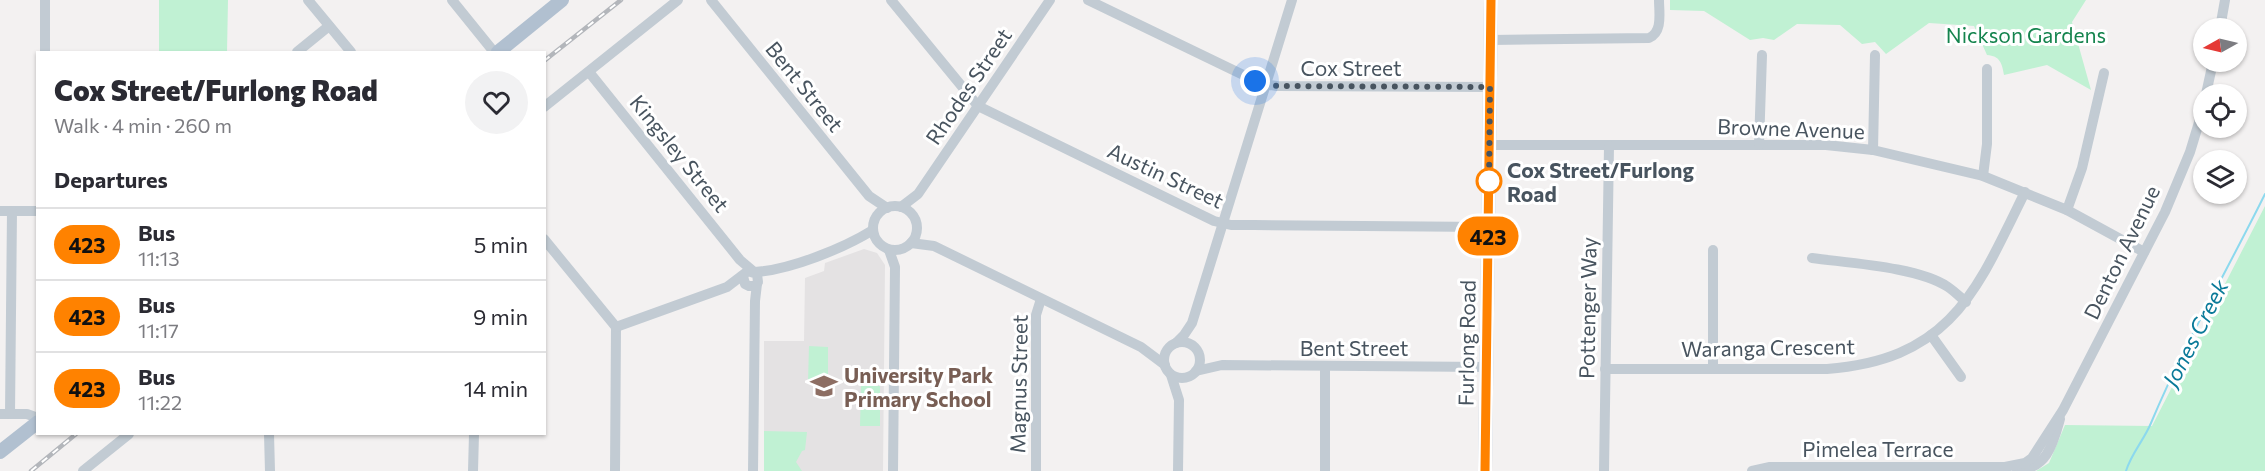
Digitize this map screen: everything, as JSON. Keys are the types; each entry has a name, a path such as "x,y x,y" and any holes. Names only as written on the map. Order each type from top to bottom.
{"main road":[{"path":"497,51 562,0"},
{"name":"Furlong Road","path":"1485,471 1491,0"},
{"path":"0,452 36,422"}],"street":[{"path":"45,0 45,51"},
{"path":"308,0 350,51"},
{"path":"452,0 495,51"},
{"path":"546,105 678,0"},
{"name":"Bent Street","path":"711,0 869,196 877,216"},
{"name":"Austin Street","path":"891,0 978,106 1223,224 1488,227"},
{"name":"Rhodes Street","path":"901,207 918,194 1050,0"},
{"name":"Cox Street","path":"1088,0 1266,85 1490,87"},
{"path":"1178,471 1179,400 1165,355 1184,335 1191,323 1292,0"},
{"path":"1491,40 1649,38 1655,36 1658,31 1659,0"},
{"path":"2222,18 2225,0"},
{"path":"298,51 329,26"},
{"path":"1873,150 1875,55"},
{"path":"1759,145 1762,56"},
{"path":"1983,176 1987,144 1987,69"},
{"name":"Kingsley Street","path":"589,72 740,260 751,279"},
{"path":"2067,210 2082,168 2104,73"},
{"name":"Denton Avenue","path":"2036,461 2045,457 2057,431 2063,410 2165,212 2194,138"},
{"name":"Browne Avenue","path":"1490,145 1826,145 1873,150 1983,176 2067,210 2144,252"},
{"name":"Pottenger Way","path":"1604,471 1609,146"},
{"name":"Waranga Crescent","path":"1605,369 1827,369 1854,367 1898,355 1931,335 1966,302 1980,280 2025,192"},
{"name":"Rhodes Street","path":"912,216 918,194"},
{"name":"Bent Street","path":"869,196 887,208"},
{"path":"875,235 877,216 887,208 901,207 912,216 917,230 934,246 1141,347 1180,378 1193,373"},
{"path":"0,211 36,211"},
{"path":"12,211 5,414 27,414 36,419"},
{"path":"889,249 901,249 911,243 917,230"},
{"path":"616,327 875,235"},
{"path":"875,235 889,249 894,267 893,471"},
{"path":"546,241 616,327 615,471"},
{"path":"911,243 934,246"},
{"path":"894,267 901,249"},
{"path":"1713,250 1713,369"},
{"path":"1812,258 1910,272 1929,277 1947,286 1966,302"},
{"path":"751,279 754,301 753,471"},
{"name":"Magnus Street","path":"1035,471 1036,315 1041,299"},
{"path":"1179,400 1193,373 1197,352 1192,341 1191,323"},
{"path":"1931,335 1961,377"},
{"path":"1141,347 1186,343 1197,352"},
{"name":"Bent Street","path":"1197,352 1222,366"},
{"name":"Bent Street","path":"1193,373 1222,366 1486,367"},
{"path":"1325,366 1325,471"},
{"path":"83,471 128,435"},
{"path":"269,435 270,471"},
{"path":"473,471 474,435"},
{"name":"Pimelea Terrace","path":"1752,471 1770,467 2005,467 2018,470 2030,469 2036,461"}],"shaded area":[{"name":"University Park Primary School","path":"864,249 877,253 885,265 883,471 764,471 764,341 804,341 805,278 824,271 825,263"}],"green space":[{"path":"159,0 228,0 227,51 159,51"},
{"name":"Nickson Gardens","path":"1670,0 2086,0 2072,22 2091,90 2047,65 2004,75 2000,61 1987,55 1974,26 1929,23 1886,54 1875,42 1862,44 1840,25 1797,24 1774,40 1763,38 1750,40 1704,11 1670,10"},
{"path":"2265,206 2265,471 2036,471 2049,463 2065,425 2152,426"},
{"path":"809,346 828,347 828,382 808,382"},
{"path":"861,386 880,386 880,426 860,426"},
{"path":"764,431 807,432 805,450 796,462 802,471 764,471"}],"waterway":[{"name":"Jones Creek","path":"2126,471 2265,194"}],"railway":[{"path":"546,59 621,0"},
{"path":"31,471 75,435"}],"bus line":[{"name":"423","path":"1485,471 1491,0"}],"place":[{"name":"Cox Street/Furlong Road","path":"1489,181"},
{"name":"University Park Primary School","path":"824,386"}],"route":[{"path":"1255,81 1277,86 1490,87 1489,184 1489,181"}]}
